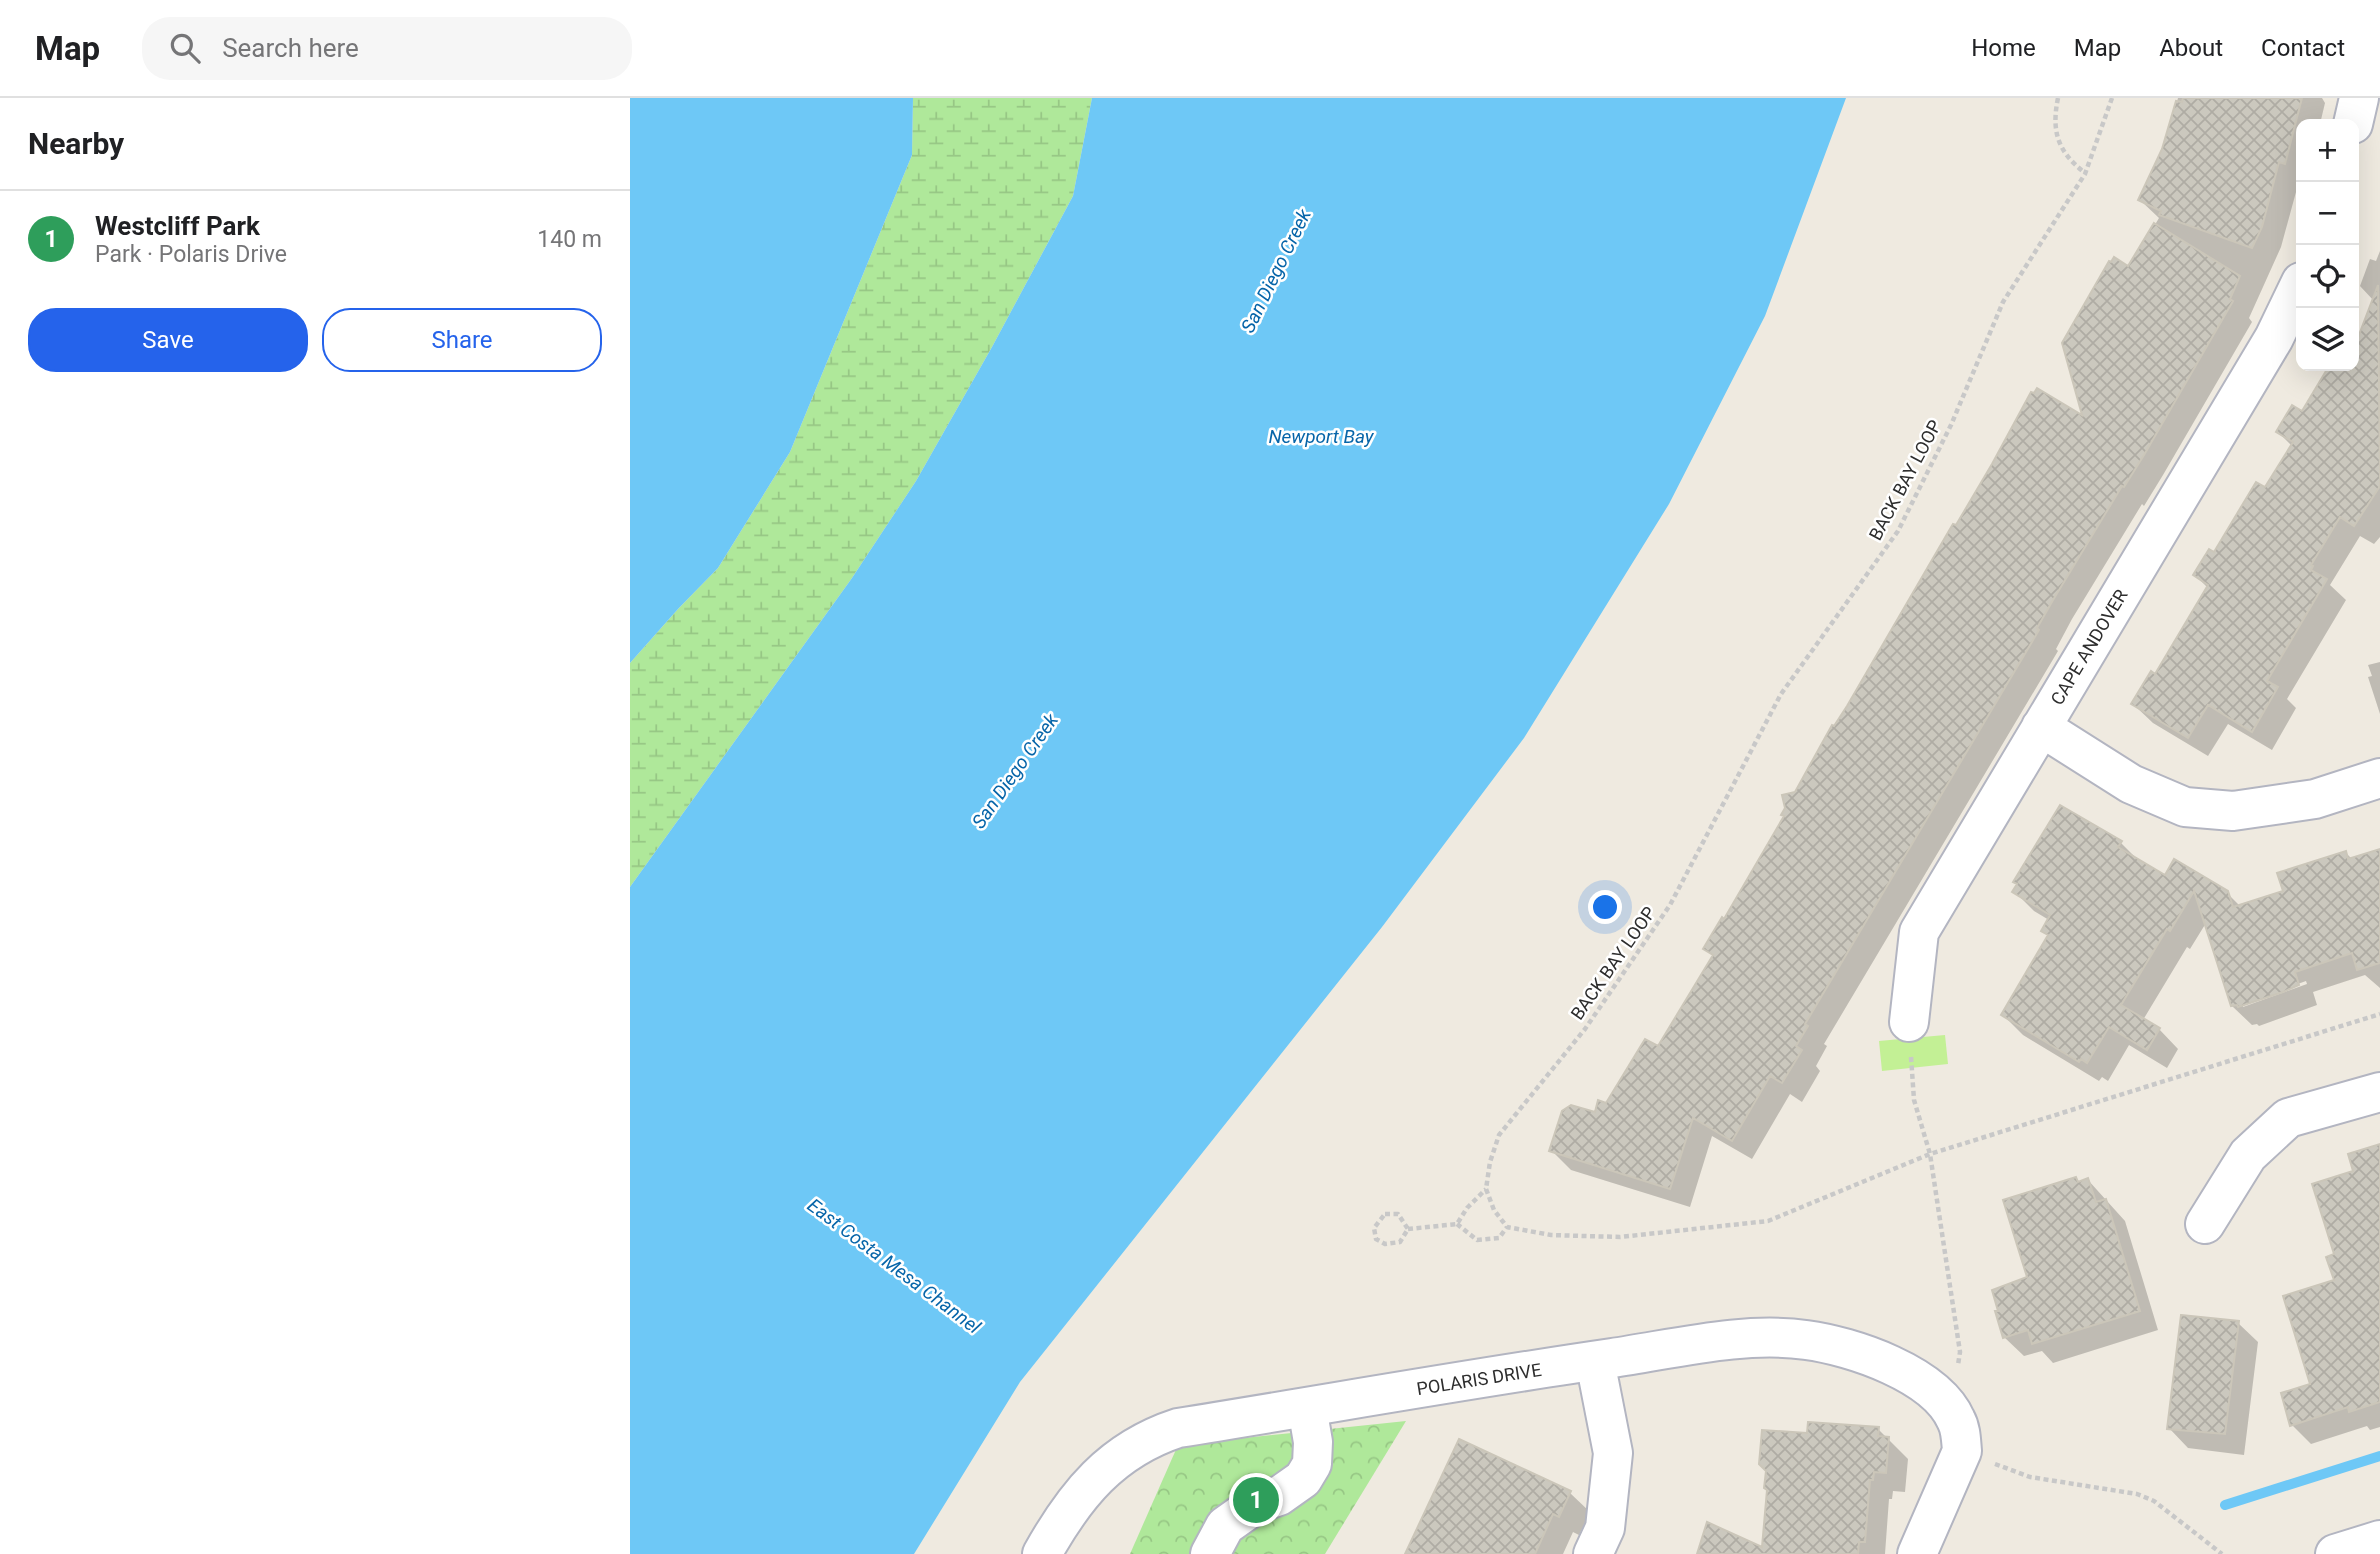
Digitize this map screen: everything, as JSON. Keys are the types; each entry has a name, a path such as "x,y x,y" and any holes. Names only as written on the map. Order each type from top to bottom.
{"street":[{"path":"2355,119 2359,98"},
{"name":"CAPE ANDOVER","path":"1909,1022 1919,932 2274,338 2296,292"},
{"path":"2041,727 2131,784 2185,807 2233,811 2315,799 2380,778"},
{"path":"2205,1224 2248,1155 2288,1118 2380,1092"},
{"name":"POLARIS DRIVE","path":"1042,1554 1064,1514 1087,1487 1110,1464 1157,1435 1178,1428 1595,1361 1754,1337 1806,1339 1847,1348 1887,1363 1922,1383 1940,1397 1951,1411"},
{"path":"1594,1554 1605,1528 1613,1452 1595,1361"},
{"path":"1210,1554 1225,1526 1256,1504 1279,1496 1303,1479 1312,1464 1313,1443 1307,1407"},
{"path":"1917,1554 1962,1451 1961,1435 1951,1411"},
{"path":"2335,1554 2380,1540"}],"path":[{"path":"2058,98 2054,116 2060,147 2069,160 2085,174"},
{"name":"BACK BAY LOOP","path":"1486,1189 1490,1162 1499,1135 1585,1029 1670,905 1780,694 1898,531 1951,425 2003,302 2085,174 2112,98"},
{"path":"1457,1224 1467,1208 1486,1189 1494,1210 1507,1227 1551,1235 1620,1237 1768,1221 1930,1154 2380,1014"},
{"path":"1909,1022 1914,1100 1930,1154 1960,1352 1951,1411"},
{"path":"1408,1229 1398,1214 1385,1214 1374,1228 1376,1239 1385,1244 1399,1242 1408,1229 1457,1224 1476,1240 1499,1238 1507,1227"},
{"path":"1962,1451 2030,1477 2145,1497 2168,1510 2222,1554"}],"green space":[{"path":"913,98 1092,98 1073,196 916,481 852,578 630,887 630,663 718,568 790,452 912,155"},
{"path":"1945,1035 1948,1064 1882,1071 1879,1041"},
{"path":"1406,1421 1325,1554 1130,1554 1178,1445"}],"water":[{"path":"630,98 913,98 912,155 790,452 718,568 630,663"},
{"name":"Newport Bay","path":"1092,98 1846,98 1765,316 1669,504 1524,738 1382,927 1020,1382 914,1554 630,1554 630,887 852,578 916,481 1073,196"}],"building":[{"path":"2183,98 2302,98 2285,164 2279,162 2262,227 2252,248 2159,215 2161,211 2138,200 2162,149 2176,101 2182,102"},
{"path":"2154,223 2240,276 2230,299 2233,301 2144,455 2124,487 2122,486 2053,600 2037,628 2039,630 1805,1024 1808,1026 1796,1046 1802,1050 1782,1083 1770,1076 1732,1141 1693,1118 1670,1189 1549,1151 1562,1111 1571,1105 1595,1112 1598,1100 1606,1103 1645,1039 1658,1046 1713,955 1703,949 1722,917 1724,919 1784,816 1781,815 1785,808 1782,795 1795,792 1832,725 1834,726 1847,706 1950,529 1953,524 1956,525 1992,464 2031,392 2034,393 2037,388 2082,415 2062,343 2109,261 2114,257 2128,266"},
{"path":"2378,285 2380,486 2354,526 2340,517 2311,565 2311,570 2327,579 2267,681 2278,687 2252,732 2208,705 2188,738 2131,704 2151,671 2155,674 2208,585 2193,575 2209,549 2214,552 2256,482 2265,487 2293,442 2276,432 2292,405 2302,411 2326,371 2359,371 2359,335"},
{"path":"2060,805 2122,841 2118,847 2165,875 2174,859 2228,891 2233,907 2283,891 2277,873 2346,851 2348,859 2380,849 2380,963 2357,970 2352,953 2295,972 2299,985 2238,1007 2231,1006 2194,891 2170,931 2167,929 2121,1005 2160,1028 2147,1050 2109,1027 2087,1063 2081,1059 2079,1062 2001,1015 2048,935 2041,931 2050,915 2012,892 2017,884 2013,882"},
{"path":"2380,1144 2380,1402 2349,1412 2348,1407 2290,1426 2281,1393 2310,1384 2283,1296 2334,1280 2326,1257 2334,1254 2312,1184 2353,1171 2348,1154"},
{"path":"2076,1177 2078,1182 2088,1178 2096,1202 2106,1199 2140,1311 2032,1344 2028,1330 2003,1338 1992,1290 2027,1277 2003,1200"},
{"path":"2181,1315 2239,1321 2225,1434 2167,1429"},
{"path":"1808,1422 1879,1427 1878,1436 1889,1437 1886,1473 1874,1472 1873,1480 1870,1480 1865,1542 1859,1542 1858,1554 1697,1554 1707,1522 1762,1547 1767,1490 1764,1488 1766,1471 1759,1464 1762,1430 1807,1433"},
{"path":"1459,1439 1571,1491 1559,1517 1553,1514 1535,1554 1405,1554"}],"waterway":[{"name":"East Costa Mesa Channel","path":"2225,1505 2380,1456"}],"place":[{"name":"Westcliff Park","path":"1256,1500"}],"water label":[{"name":"San Diego Creek","path":"1276,271"},
{"name":"San Diego Creek","path":"1015,771"}]}
